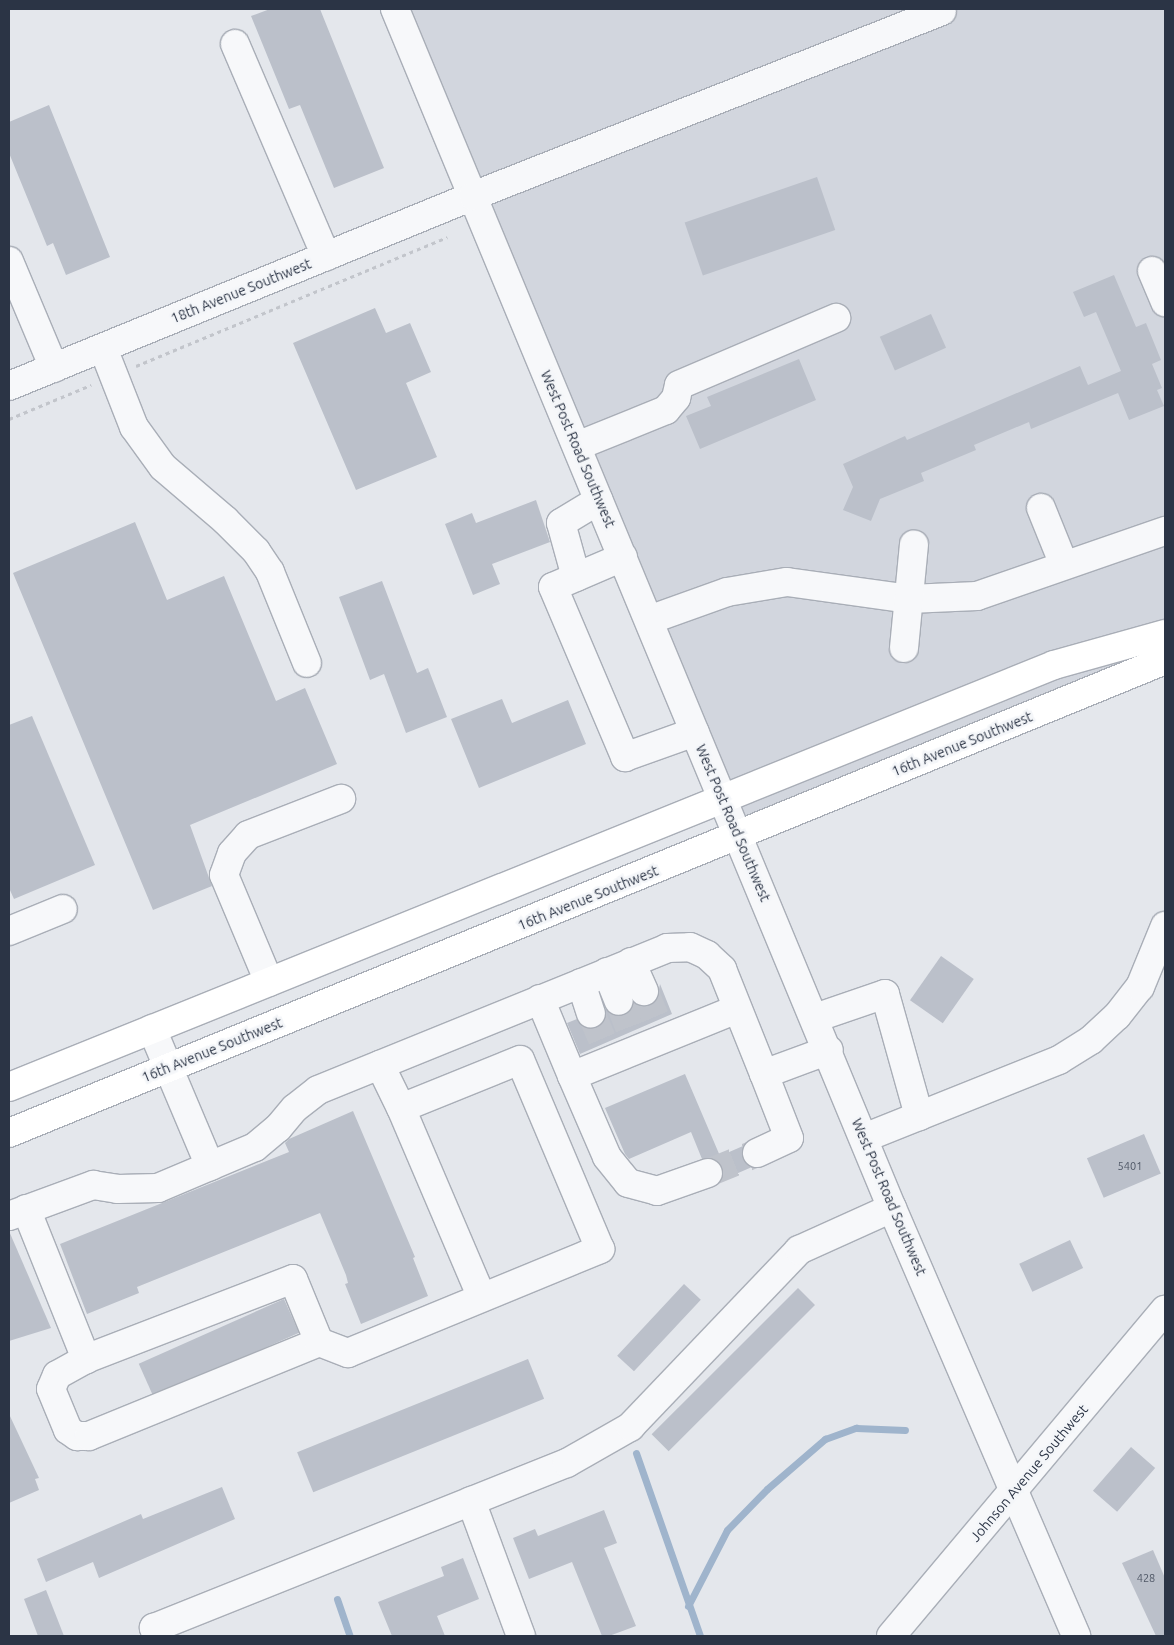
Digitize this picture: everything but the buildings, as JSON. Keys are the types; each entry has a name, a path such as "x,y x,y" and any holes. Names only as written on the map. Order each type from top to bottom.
{"main road":[{"path":"9,1087 1054,665 1165,634"},
{"name":"16th Avenue Southwest","path":"9,1133 739,836 1165,660"}],"street":[{"name":"West Post Road Southwest","path":"395,9 829,1050 892,1208 1076,1636"},
{"name":"18th Avenue Southwest","path":"9,386 473,196 942,11"},
{"path":"236,44 326,256"},
{"path":"9,261 54,368"},
{"path":"1152,271 1165,302"},
{"path":"577,446 666,410 676,398 680,385 836,318"},
{"path":"102,348 134,426 163,467 225,520 256,551 270,572 308,663"},
{"path":"576,577 562,523 599,500"},
{"path":"1041,508 1064,565"},
{"path":"649,620 727,592 788,582 909,600 977,596 1165,531"},
{"path":"904,648 914,544"},
{"path":"623,557 553,587 625,757 695,732"},
{"path":"269,982 224,875 232,853 248,835 340,799"},
{"path":"9,931 63,909"},
{"path":"864,1138 1059,1060 1091,1040 1117,1016 1140,987 1164,935"},
{"path":"86,1359 17,1212 93,1185 118,1189 158,1188 255,1147 295,1108 318,1090 667,948 690,947 707,955 722,969 789,1138 757,1152"},
{"path":"619,967 644,991"},
{"path":"619,967 619,1001"},
{"path":"581,983 591,1013"},
{"path":"815,1018 885,994 919,1116"},
{"path":"540,999 606,1157 628,1183 657,1191 708,1173"},
{"path":"572,1076 607,1052 635,1040 660,1030 737,1009"},
{"path":"152,1029 210,1166"},
{"path":"764,1074 829,1050"},
{"path":"319,1342 293,1279 86,1359 57,1375 51,1389 68,1430 77,1436 89,1436 319,1342 348,1353 481,1296 600,1249 520,1060 401,1108"},
{"path":"380,1065 401,1108 481,1296"},
{"path":"157,1636 154,1628 567,1463 630,1427 800,1250 892,1208"},
{"name":"Johnson Avenue Southwest","path":"891,1636 1165,1310"},
{"path":"471,1501 521,1636"}],"path":[{"path":"9,419 447,238"}],"shaded area":[{"path":"395,9 1165,9 1165,660 739,837"}],"waterway":[{"path":"688,1606 727,1530 767,1489 825,1439 856,1428 905,1430"},
{"path":"636,1453 700,1636"},
{"path":"337,1599 350,1636"}],"tunnel":[{"path":"644,991 657,1021"},
{"path":"619,1001 631,1032"},
{"path":"591,1013 604,1043"},
{"path":"708,1173 757,1153"}]}
